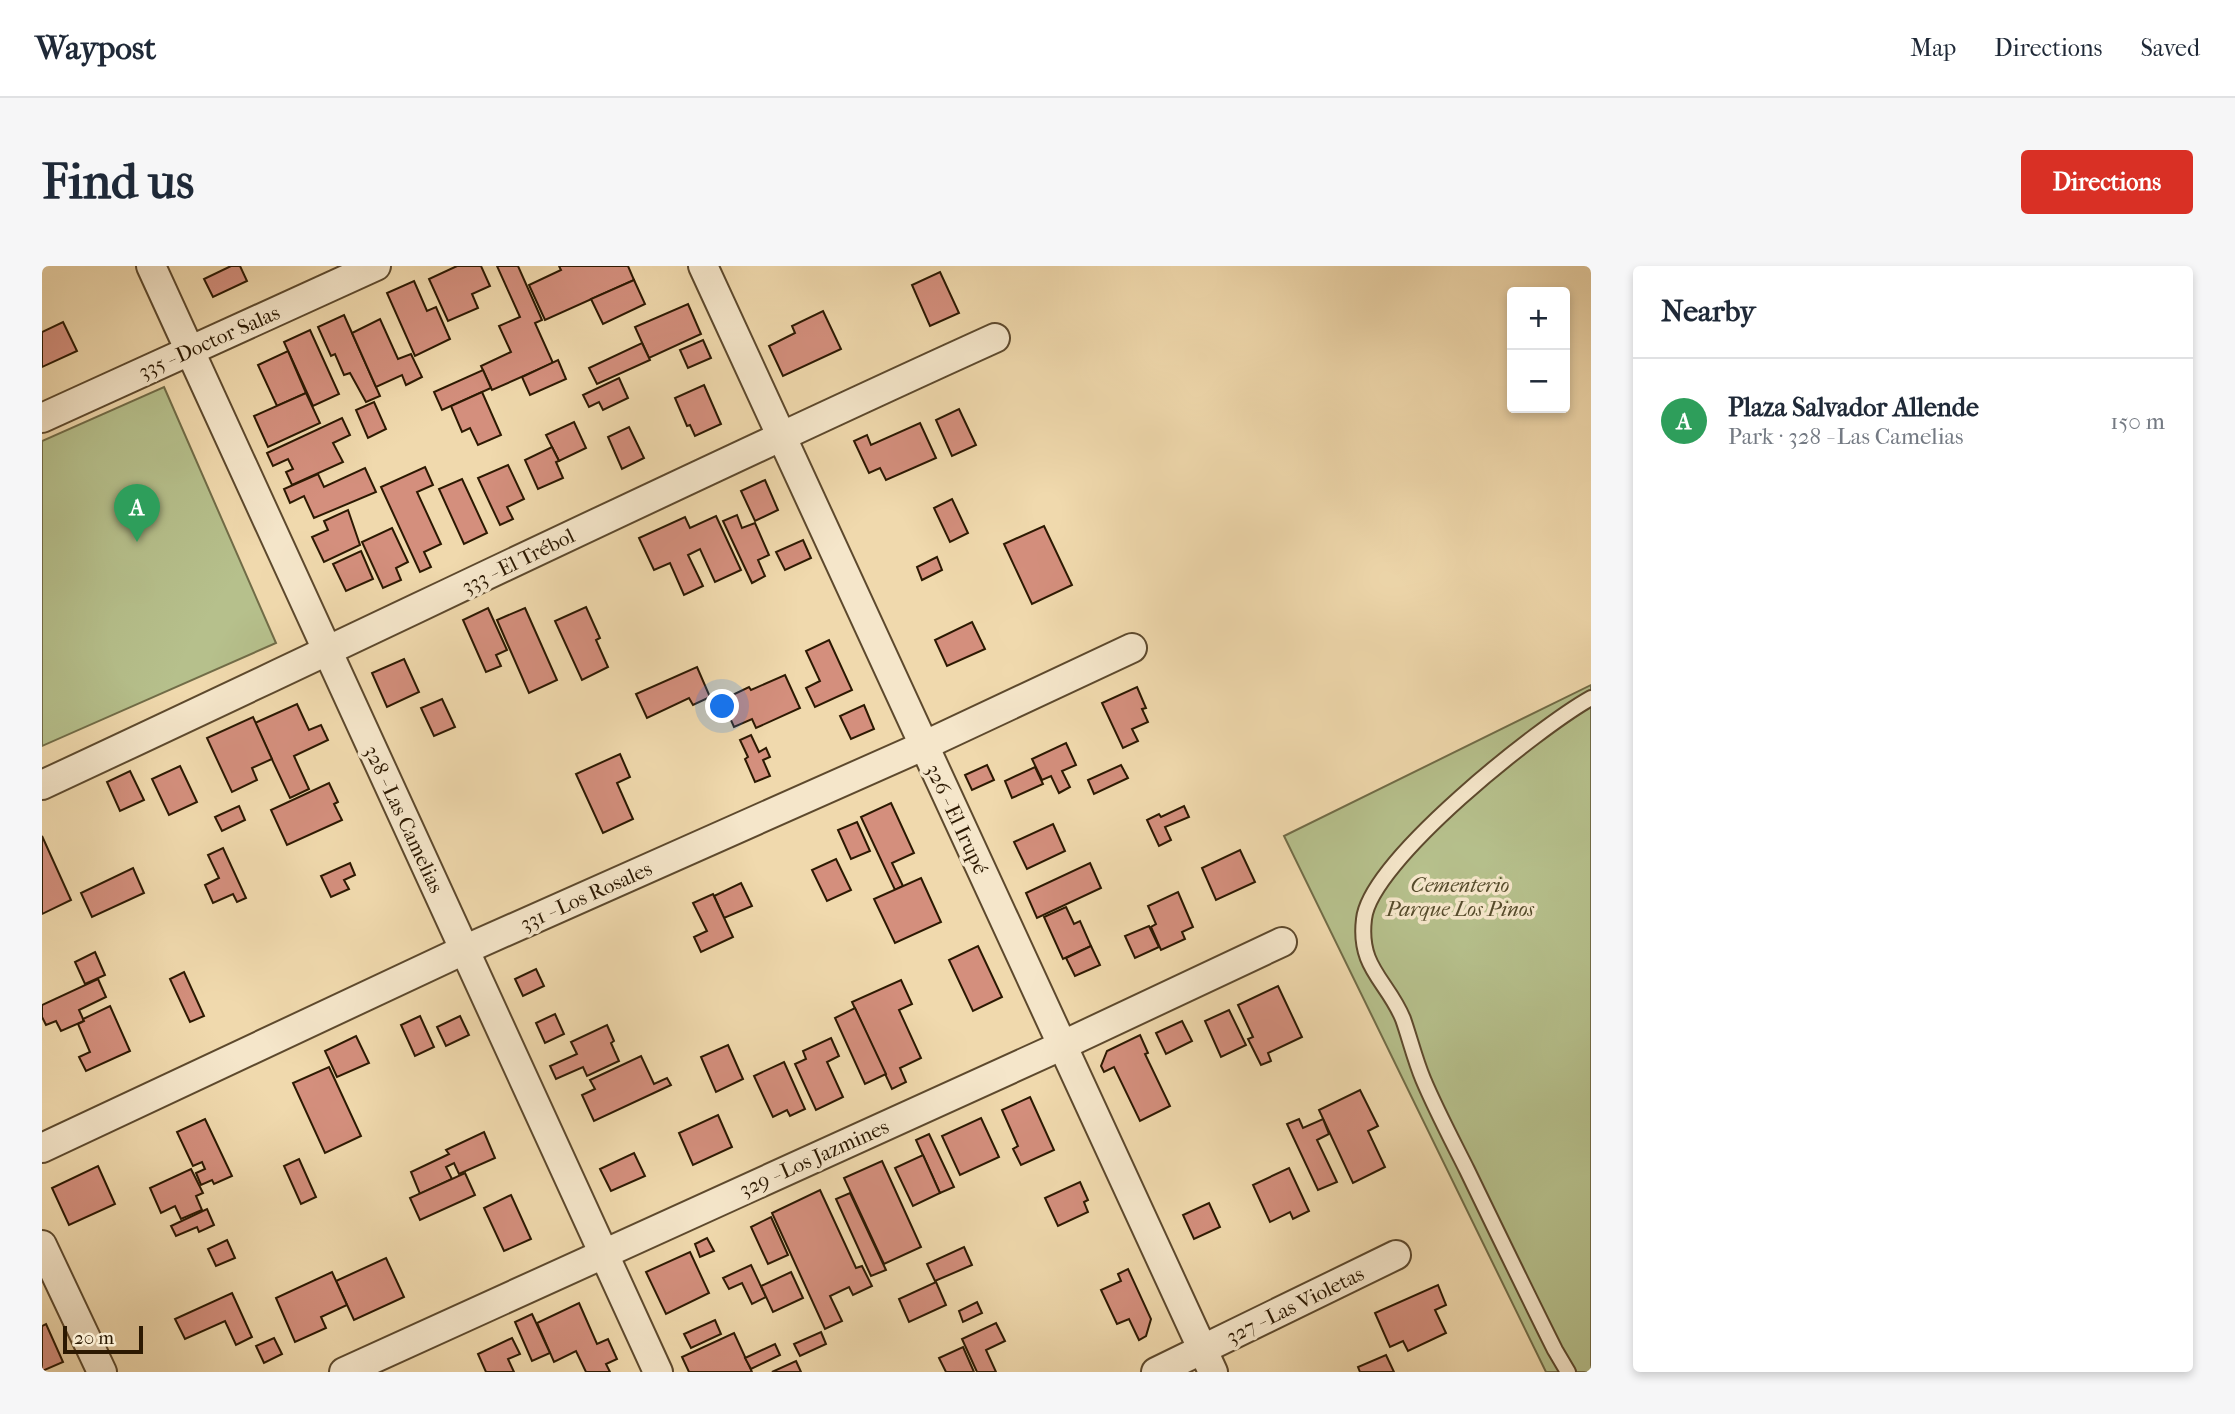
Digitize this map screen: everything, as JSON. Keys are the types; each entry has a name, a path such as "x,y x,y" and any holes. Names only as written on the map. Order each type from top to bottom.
{"street":[{"name":"328 - Las Camelias","path":"150,266 658,1372"},
{"name":"335 - Doctor Salas","path":"42,418 376,266"},
{"name":"326 - El Irupé","path":"703,266 1208,1361"},
{"name":"333 - El Trébol","path":"42,785 780,435 995,338"},
{"name":"331 - Los Rosales","path":"42,1148 464,950 923,746 1132,648"},
{"name":"329 - Los Jazmines","path":"344,1372 1061,1046 1282,942"},
{"path":"42,1245 102,1372"},
{"name":"327 - Las Violetas","path":"1156,1372 1208,1361 1396,1255"}],"lane":[{"path":"1568,1372 1424,1081 1393,999 1370,966 1363,919 1367,902 1376,887 1403,853 1519,746 1570,709 1591,698"}],"green space":[{"path":"164,387 276,643 42,746 42,441"},
{"name":"Cementerio Parque Los Pinos","path":"1591,685 1591,1372 1546,1372 1284,836"}],"building":[{"path":"231,266 240,266 247,281 213,297 204,279"},
{"path":"457,266 481,266 490,286 472,294 478,308 448,321 429,279"},
{"path":"497,266 518,266 542,320 535,323 553,363 492,390 481,366 511,352 499,326 520,317"},
{"path":"559,266 628,266 634,280 545,320 529,285 561,270"},
{"path":"940,272 959,313 930,326 912,285"},
{"path":"634,280 645,304 603,324 591,299"},
{"path":"414,281 427,311 436,307 450,339 415,356 387,293"},
{"path":"688,304 701,334 649,358 635,327"},
{"path":"823,311 841,349 783,376 769,346 795,333 792,326"},
{"path":"344,315 380,396 366,402 350,373 344,375 335,354 331,356 318,327"},
{"path":"380,319 398,359 411,354 422,377 406,385 402,375 376,387 352,333"},
{"path":"63,322 77,351 42,367 42,332"},
{"path":"310,330 339,394 313,406 284,342"},
{"path":"703,340 711,358 688,368 680,350"},
{"path":"642,343 650,360 597,384 589,368"},
{"path":"288,351 306,393 277,406 258,365"},
{"path":"558,360 566,379 530,395 522,377"},
{"path":"483,370 491,388 442,410 434,392"},
{"path":"619,378 628,398 603,410 599,402 589,407 583,395"},
{"path":"704,385 721,424 695,436 690,425 687,426 675,398"},
{"path":"482,392 501,435 478,445 470,428 462,432 451,406"},
{"path":"306,393 320,423 268,447 254,416"},
{"path":"374,402 386,429 368,438 356,410"},
{"path":"959,409 976,445 952,456 936,420"},
{"path":"342,418 350,435 333,443 343,462 292,485 286,472 293,469 288,459 273,466 267,453"},
{"path":"574,422 586,448 559,461 546,435"},
{"path":"920,423 936,458 886,480 880,468 869,473 854,441 867,435 871,445"},
{"path":"629,427 644,458 622,469 608,437"},
{"path":"552,447 563,478 538,489 525,460"},
{"path":"508,465 524,499 507,507 513,519 500,525 478,478"},
{"path":"425,467 433,485 417,492 441,544 424,552 431,567 420,572 381,487"},
{"path":"365,468 376,492 314,518 304,496 290,503 284,489 318,474 324,487"},
{"path":"462,479 487,533 464,544 439,489"},
{"path":"765,480 778,510 755,521 741,491"},
{"path":"952,499 968,533 950,542 934,508"},
{"path":"348,510 360,545 324,562 312,537 328,530 324,521"},
{"path":"737,515 742,528 755,523 769,555 758,560 765,576 752,583 723,521"},
{"path":"716,516 741,570 715,582 700,549 688,555 703,586 684,595 670,563 654,570 639,538 685,517 690,528"},
{"path":"1044,526 1072,585 1032,604 1004,544"},
{"path":"392,528 408,562 396,568 401,580 383,588 362,542"},
{"path":"803,540 811,558 785,570 776,552"},
{"path":"361,551 373,579 346,591 333,564"},
{"path":"937,557 942,570 922,580 917,567"},
{"path":"586,607 600,638 596,640 608,667 582,680 555,621"},
{"path":"488,608 507,650 496,655 501,666 486,672 463,620"},
{"path":"525,608 557,680 529,693 497,620"},
{"path":"972,622 985,649 947,666 935,640"},
{"path":"829,640 852,690 815,707 806,688 820,681 806,651"},
{"path":"404,659 419,692 387,707 372,673"},
{"path":"697,667 710,697 693,705 689,698 647,718 636,694"},
{"path":"785,675 800,708 756,728 752,719 734,727 722,700 749,687 751,690"},
{"path":"1137,687 1146,708 1142,709 1148,722 1132,729 1138,741 1123,748 1102,703"},
{"path":"442,699 455,727 434,736 421,708"},
{"path":"297,704 309,730 321,725 328,740 294,756 309,789 290,798 255,723"},
{"path":"864,705 874,729 851,739 840,716"},
{"path":"253,717 272,759 252,768 257,780 232,792 207,738"},
{"path":"751,735 759,752 766,748 770,757 763,760 770,776 755,782 740,740"},
{"path":"1066,743 1076,765 1062,771 1070,787 1059,793 1051,776 1042,780 1032,759"},
{"path":"620,754 630,777 617,783 633,819 603,833 576,774"},
{"path":"987,765 994,780 972,790 965,775"},
{"path":"1121,765 1128,778 1094,794 1088,780"},
{"path":"180,766 197,802 169,815 152,779"},
{"path":"1035,767 1043,784 1012,798 1005,781"},
{"path":"130,771 144,800 120,811 107,782"},
{"path":"329,783 338,802 334,804 342,820 287,845 271,810"},
{"path":"891,803 914,853 892,863 903,886 895,890 861,817"},
{"path":"239,806 245,820 222,831 215,817"},
{"path":"1184,806 1189,817 1165,827 1171,840 1159,846 1147,820 1159,814 1161,817"},
{"path":"857,822 870,851 851,859 838,830"},
{"path":"1053,824 1065,851 1027,869 1014,842"},
{"path":"42,836 71,900 42,914"},
{"path":"223,848 246,898 237,902 233,894 213,903 205,885 219,878 208,855"},
{"path":"1240,850 1255,882 1216,900 1202,868"},
{"path":"836,859 851,890 827,901 812,870"},
{"path":"350,863 355,875 344,880 349,889 331,897 321,876"},
{"path":"1090,863 1101,888 1037,918 1026,893"},
{"path":"133,868 144,893 92,917 81,893"},
{"path":"921,878 941,922 895,943 874,899"},
{"path":"741,883 752,906 724,918 714,896"},
{"path":"1178,892 1193,927 1182,932 1185,939 1161,950 1151,927 1156,924 1148,906"},
{"path":"713,894 733,937 701,952 694,937 707,931 693,903"},
{"path":"1066,907 1074,924 1080,921 1091,946 1063,959 1044,917"},
{"path":"1149,926 1159,947 1135,958 1125,936"},
{"path":"978,946 1002,997 973,1011 949,960"},
{"path":"1091,946 1100,965 1075,976 1066,958"},
{"path":"95,952 105,975 85,984 75,962"},
{"path":"536,969 544,986 523,996 515,979"},
{"path":"184,972 204,1016 190,1022 170,979"},
{"path":"98,979 106,997 79,1010 84,1021 61,1031 56,1021 46,1025 42,1017 42,1005"},
{"path":"901,980 912,1004 899,1010 921,1058 900,1068 906,1082 892,1089 852,1002"},
{"path":"1278,986 1302,1037 1268,1053 1271,1061 1261,1065 1248,1039 1253,1037 1238,1005"},
{"path":"110,1006 130,1051 86,1071 79,1057 90,1052 78,1024"},
{"path":"855,1008 886,1074 865,1084 835,1018"},
{"path":"1229,1010 1246,1045 1221,1057 1205,1021"},
{"path":"555,1014 564,1034 545,1043 536,1023"},
{"path":"420,1016 434,1047 415,1056 401,1025"},
{"path":"460,1016 469,1035 446,1046 437,1027"},
{"path":"1182,1021 1192,1041 1166,1054 1156,1033"},
{"path":"607,1025 619,1061 587,1076 583,1067 556,1079 550,1066 577,1054 571,1042"},
{"path":"1140,1035 1148,1053 1145,1054 1170,1106 1140,1121 1114,1067 1104,1072 1101,1066 1107,1051"},
{"path":"356,1036 369,1063 337,1077 325,1051"},
{"path":"831,1038 839,1056 827,1062 843,1097 816,1110 795,1064 806,1059 803,1051"},
{"path":"728,1045 743,1079 716,1092 701,1057"},
{"path":"641,1056 654,1084 667,1078 671,1085 594,1121 582,1095 595,1089 590,1080"},
{"path":"784,1062 805,1109 790,1116 787,1110 773,1117 754,1076"},
{"path":"329,1067 361,1136 325,1153 293,1083"},
{"path":"1360,1090 1378,1126 1368,1131 1385,1167 1353,1183 1319,1110"},
{"path":"1030,1097 1054,1150 1021,1165 1013,1149 1018,1146 1002,1110"},
{"path":"718,1115 732,1147 693,1165 679,1133"},
{"path":"981,1118 999,1157 960,1175 942,1136"},
{"path":"205,1119 232,1176 214,1184 212,1180 201,1185 196,1173 205,1169 202,1162 193,1166 177,1132"},
{"path":"1299,1119 1303,1128 1323,1119 1329,1134 1317,1140 1337,1182 1318,1190 1287,1124"},
{"path":"484,1132 495,1158 459,1174 454,1163 446,1167 452,1179 420,1194 411,1172 449,1154 446,1150"},
{"path":"929,1134 954,1187 940,1193 916,1140"},
{"path":"634,1153 645,1176 611,1191 600,1169"},
{"path":"923,1155 940,1193 913,1206 895,1168"},
{"path":"299,1159 316,1197 301,1204 284,1166"},
{"path":"882,1161 921,1247 884,1264 844,1178"},
{"path":"98,1166 115,1204 69,1225 52,1188"},
{"path":"1289,1168 1309,1211 1293,1219 1290,1212 1270,1222 1253,1185"},
{"path":"191,1169 203,1193 196,1196 202,1210 181,1219 175,1206 161,1213 150,1188"},
{"path":"465,1173 475,1195 420,1220 410,1198"},
{"path":"1080,1182 1088,1200 1084,1202 1088,1212 1058,1226 1045,1198"},
{"path":"820,1190 856,1268 862,1266 872,1286 853,1295 849,1287 830,1296 842,1321 825,1329 772,1213"},
{"path":"850,1193 886,1270 871,1276 836,1199"},
{"path":"511,1195 531,1239 504,1251 484,1208"},
{"path":"1209,1203 1220,1227 1194,1239 1183,1215"},
{"path":"207,1209 214,1225 199,1232 197,1227 176,1236 171,1226"},
{"path":"771,1217 788,1255 768,1264 751,1227"},
{"path":"707,1238 714,1251 700,1257 695,1244"},
{"path":"227,1240 235,1258 216,1266 208,1249"},
{"path":"964,1247 972,1265 935,1281 927,1264"},
{"path":"690,1252 709,1293 666,1314 646,1272"},
{"path":"386,1258 404,1297 354,1320 336,1281"},
{"path":"751,1265 766,1297 752,1304 742,1283 729,1289 723,1278"},
{"path":"1128,1269 1151,1319 1146,1336 1139,1340 1129,1319 1117,1324 1101,1290 1121,1281 1118,1274"},
{"path":"332,1272 347,1305 321,1317 326,1328 295,1342 276,1298"},
{"path":"791,1272 803,1298 773,1312 761,1286"},
{"path":"936,1282 946,1305 909,1322 899,1299"},
{"path":"1438,1285 1446,1305 1435,1310 1446,1333 1408,1351 1403,1341 1390,1347 1375,1313"},
{"path":"232,1293 252,1337 236,1345 225,1321 185,1339 175,1319"},
{"path":"977,1302 982,1313 963,1322 959,1311"},
{"path":"579,1303 597,1344 608,1339 617,1359 606,1364 610,1372 586,1372 576,1351 554,1362 537,1323"},
{"path":"532,1314 550,1353 532,1361 515,1322"},
{"path":"715,1320 721,1334 691,1348 684,1334"},
{"path":"996,1323 1005,1341 986,1350 996,1372 977,1372 962,1339"},
{"path":"46,1324 63,1362 42,1371 42,1326"},
{"path":"821,1332 826,1344 800,1356 794,1344"},
{"path":"734,1333 752,1372 689,1372 682,1357"},
{"path":"274,1338 282,1354 264,1363 256,1346"},
{"path":"512,1338 520,1354 508,1359 514,1372 486,1372 478,1354"},
{"path":"775,1344 780,1355 751,1369 745,1358"},
{"path":"963,1347 974,1372 946,1372 939,1358"},
{"path":"1386,1355 1394,1372 1360,1372 1358,1367"},
{"path":"796,1361 801,1372 772,1372"}],"place":[{"name":"Plaza Salvador Allende","path":"137,542"}]}
